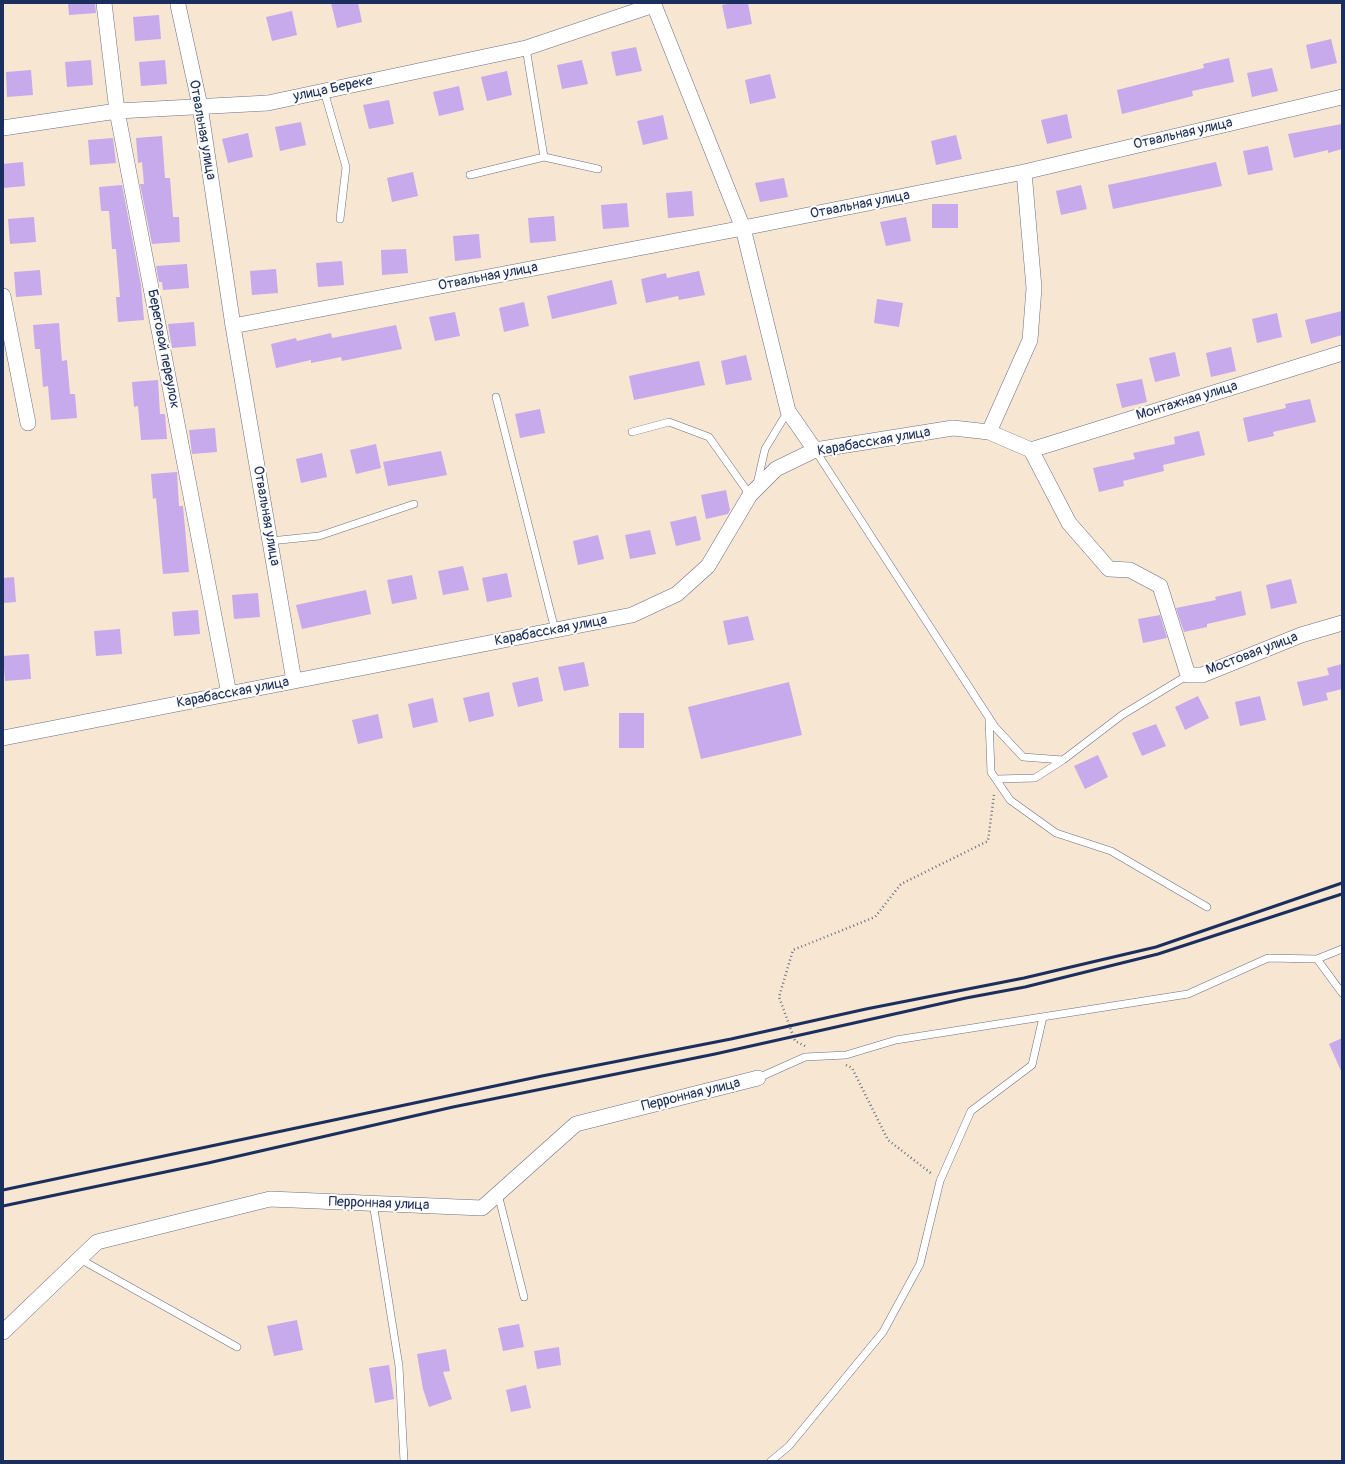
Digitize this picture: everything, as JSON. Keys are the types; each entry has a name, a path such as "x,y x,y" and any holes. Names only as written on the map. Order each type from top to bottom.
{"street":[{"name":"Береговой переулок","path":"104,3 117,111 229,694"},
{"name":"Отвальная улица","path":"182,4 200,106 233,326 294,681"},
{"name":"улица Береке","path":"3,128 117,111 268,103 526,48 654,4"},
{"path":"654,4 743,228 788,411 815,450"},
{"name":"Отвальная улица","path":"233,326 743,228 1024,172 1342,97"},
{"path":"989,432 1030,340 1034,288 1024,172"},
{"path":"3,296 28,423"},
{"name":"Монтажная улица","path":"1031,450 1342,353"},
{"name":"Карабасская улица","path":"3,738 632,615 677,594 708,566 753,492 776,469 815,450 953,428 989,432 1031,450"},
{"name":"Мостовая улица","path":"1031,450 1069,523 1109,569 1130,570 1160,586 1188,675 1202,674 1302,635 1342,623"},
{"name":"Перронная улица","path":"3,1332 97,1242 270,1199 482,1208 576,1124 758,1078"}],"lane":[{"path":"526,48 544,157"},
{"path":"324,91 346,167 340,218"},
{"path":"470,175 544,157 598,169"},
{"path":"496,397 555,630"},
{"path":"753,492 765,449 788,411"},
{"path":"632,432 669,422 709,437 753,492"},
{"path":"815,450 990,719 1023,757 1063,760"},
{"path":"270,541 319,536 414,504"},
{"path":"997,779 1035,778 1063,760 1122,715 1188,675"},
{"path":"990,719 992,772 1010,800 1056,833 1111,851 1207,908"},
{"path":"758,1078 805,1057 846,1055 896,1040 1188,994 1268,958 1317,958 1342,949"},
{"path":"1317,958 1342,993"},
{"path":"771,1461 789,1446 883,1332 920,1264 940,1181 971,1110 1032,1065 1042,1017"},
{"path":"498,1193 524,1297"},
{"path":"373,1203 399,1366 404,1461"},
{"path":"80,1258 237,1347"}],"path":[{"path":"940,1181 888,1140 852,1068 795,1041 779,997 793,950 875,917 901,884 988,841 997,779"}],"building":[{"path":"68,3 95,3 96,13 69,15"},
{"path":"331,3 358,3 362,22 337,28"},
{"path":"732,3 748,3 752,24 727,29 722,5"},
{"path":"292,11 297,35 272,41 266,17"},
{"path":"159,15 161,39 135,41 133,17"},
{"path":"1331,39 1337,63 1311,69 1306,45"},
{"path":"636,47 642,71 616,76 611,52"},
{"path":"1229,58 1234,82 1192,91 1193,96 1122,114 1117,90 1204,68 1203,64"},
{"path":"91,60 93,85 67,87 65,62"},
{"path":"165,60 167,84 141,86 139,62"},
{"path":"582,60 588,84 562,89 557,65"},
{"path":"1272,68 1278,91 1252,97 1247,73"},
{"path":"31,70 33,95 7,97 6,72"},
{"path":"507,71 512,95 487,101 481,77"},
{"path":"770,74 776,98 750,104 745,80"},
{"path":"459,86 464,110 439,116 433,92"},
{"path":"389,100 394,124 369,129 363,105"},
{"path":"1067,114 1072,138 1047,144 1041,120"},
{"path":"663,115 668,139 643,145 637,121"},
{"path":"301,122 306,145 280,151 275,127"},
{"path":"1342,124 1342,149 1328,153 1328,150 1294,158 1288,134"},
{"path":"248,133 253,157 228,163 222,139"},
{"path":"956,135 962,159 936,165 931,141"},
{"path":"162,136 165,178 170,178 173,217 179,217 180,242 152,244 140,184 144,184 142,162 138,163 136,138"},
{"path":"113,138 116,163 90,165 88,140"},
{"path":"1268,146 1273,170 1248,175 1243,151"},
{"path":"23,162 25,186 3,188 3,164"},
{"path":"1216,162 1222,186 1113,209 1108,185"},
{"path":"413,172 418,196 392,202 387,178"},
{"path":"784,178 788,197 760,202 755,183"},
{"path":"122,185 141,285 144,320 118,322 116,297 120,297 116,249 112,249 109,211 101,211 99,187"},
{"path":"1081,185 1087,209 1061,215 1056,191"},
{"path":"692,191 694,216 668,218 666,193"},
{"path":"627,203 629,227 603,229 601,205"},
{"path":"932,204 958,204 958,228 932,228"},
{"path":"554,216 556,241 530,243 528,218"},
{"path":"34,217 36,242 10,244 8,219"},
{"path":"906,217 911,241 886,246 880,222"},
{"path":"479,234 481,258 455,261 453,236"},
{"path":"406,249 408,273 382,275 381,250"},
{"path":"342,261 344,285 318,287 316,263"},
{"path":"187,264 189,288 163,290 162,282 159,282 156,266"},
{"path":"276,269 278,293 252,295 250,271"},
{"path":"40,270 42,295 16,297 14,272"},
{"path":"699,271 705,295 679,300 678,296 646,303 641,279 666,273 667,278"},
{"path":"612,280 617,304 552,319 547,296"},
{"path":"877,299 903,303 899,327 874,323"},
{"path":"524,302 529,326 504,332 499,308"},
{"path":"1342,311 1342,335 1311,344 1305,320"},
{"path":"455,312 460,336 435,341 429,317"},
{"path":"1277,313 1282,337 1257,343 1252,319"},
{"path":"194,322 196,346 172,348 168,324"},
{"path":"59,323 62,361 67,360 70,394 75,394 77,418 51,420 48,386 43,387 40,349 35,349 33,325"},
{"path":"396,325 402,349 342,361 341,357 311,363 311,360 276,368 271,344 296,338 297,341 331,333 332,338"},
{"path":"1231,347 1236,371 1211,377 1206,353"},
{"path":"1175,352 1180,376 1155,382 1149,358"},
{"path":"746,355 752,380 726,385 721,361"},
{"path":"699,361 705,385 634,400 629,376"},
{"path":"1142,379 1147,402 1122,408 1116,384"},
{"path":"158,380 160,414 165,414 167,439 141,440 138,406 134,407 132,382"},
{"path":"1310,399 1316,422 1273,432 1274,436 1248,442 1243,418 1286,408 1285,404"},
{"path":"540,409 545,433 520,438 515,414"},
{"path":"215,428 217,452 192,454 189,430"},
{"path":"1199,431 1205,455 1163,465 1164,471 1123,481 1124,486 1099,492 1093,468 1135,459 1133,453 1175,444 1174,437"},
{"path":"376,444 381,468 356,474 350,450"},
{"path":"441,451 447,475 388,486 383,462"},
{"path":"322,453 327,477 301,483 296,459"},
{"path":"177,472 179,506 183,506 189,572 163,574 156,498 153,499 151,474"},
{"path":"726,490 730,510 728,514 706,519 701,495"},
{"path":"696,516 701,540 676,546 670,522"},
{"path":"650,530 656,554 630,559 625,535"},
{"path":"598,535 604,559 578,565 573,541"},
{"path":"463,566 469,590 443,595 438,571"},
{"path":"507,573 512,597 487,602 482,578"},
{"path":"412,575 417,599 392,604 387,580"},
{"path":"14,577 16,602 3,603 3,578"},
{"path":"1291,579 1297,603 1271,609 1266,585"},
{"path":"366,590 371,614 302,629 296,605"},
{"path":"1241,591 1246,615 1207,624 1207,627 1184,632 1176,608 1216,600 1215,597"},
{"path":"258,593 260,617 234,619 232,595"},
{"path":"198,610 200,634 174,636 172,612"},
{"path":"1160,615 1167,638 1143,643 1138,619"},
{"path":"748,616 754,640 728,645 723,621"},
{"path":"120,629 122,654 96,656 94,631"},
{"path":"29,654 31,679 5,681 3,656"},
{"path":"584,662 589,686 564,691 558,667"},
{"path":"1342,664 1342,689 1326,693 1328,700 1303,706 1297,682 1329,675 1327,668"},
{"path":"538,677 543,701 518,707 512,683"},
{"path":"789,682 802,735 701,759 688,707"},
{"path":"489,692 494,716 469,722 463,698"},
{"path":"1198,696 1209,718 1185,730 1175,707"},
{"path":"1260,696 1266,720 1240,726 1235,702"},
{"path":"433,698 438,722 413,728 408,704"},
{"path":"619,713 644,713 644,748 619,748"},
{"path":"378,714 383,738 358,744 352,720"},
{"path":"1156,724 1166,746 1142,756 1132,733"},
{"path":"1098,755 1108,777 1085,789 1074,766"},
{"path":"1342,1038 1342,1073 1329,1044"},
{"path":"297,1320 303,1350 274,1356 267,1326"},
{"path":"519,1324 524,1347 503,1351 498,1328"},
{"path":"559,1347 561,1365 537,1369 534,1351"},
{"path":"446,1349 450,1371 443,1372 452,1399 429,1407 423,1389 417,1354"},
{"path":"389,1365 394,1399 375,1403 369,1368"},
{"path":"526,1385 531,1408 511,1412 506,1390"}],"railway":[{"path":"3,1190 542,1076 731,1039 866,1009 1024,978 1156,947 1342,883"},
{"path":"3,1206 208,1163 453,1107 715,1054 966,998 1025,987 1158,954 1342,894"}]}
